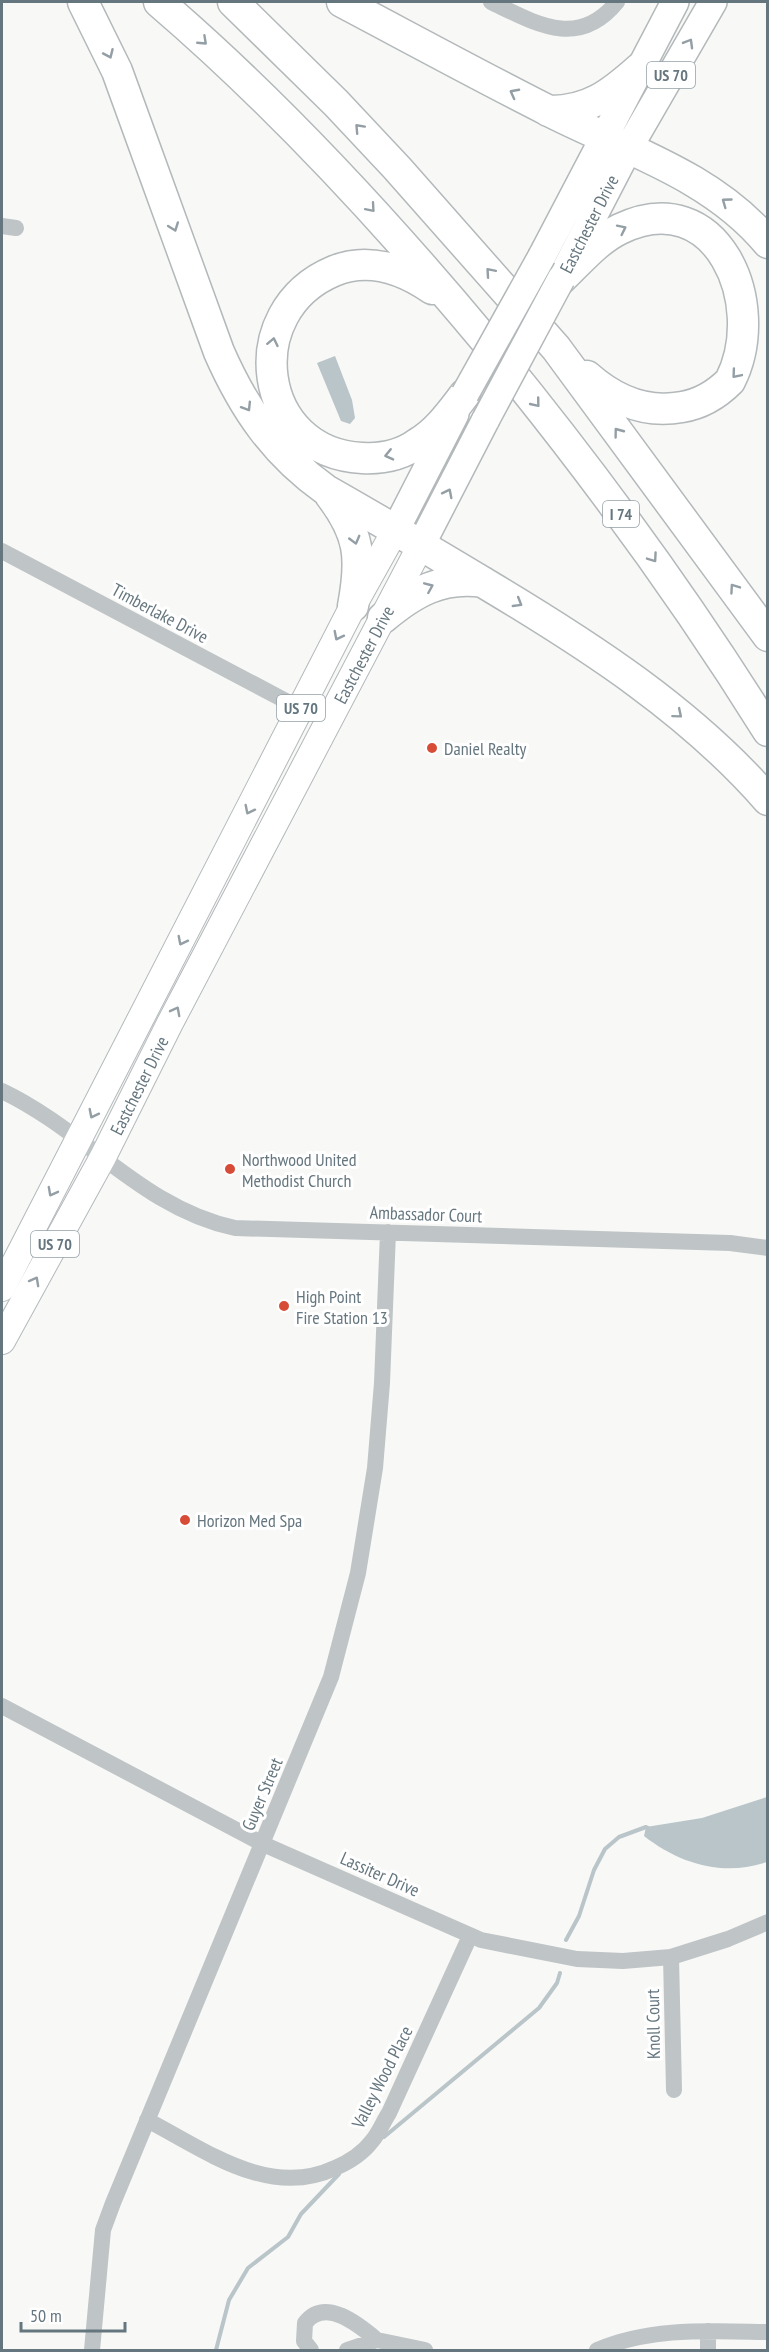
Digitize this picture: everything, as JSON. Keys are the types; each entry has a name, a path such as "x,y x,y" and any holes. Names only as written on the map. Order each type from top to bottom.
{"highway":[{"path":"83,2 117,71 229,375 264,434 293,464 326,490 396,529 590,648 652,693 711,743 768,800"},
{"name":"I 74","path":"159,2 310,144 364,200 459,309 590,470 692,613 768,730"},
{"name":"I 74","path":"233,2 336,103 397,168 555,348 768,636"},
{"path":"342,2 548,111 715,194 741,213 768,243"},
{"name":"Eastchester Drive","path":"421,545 561,279 616,143 640,68 675,2"},
{"name":"Eastchester Drive","path":"396,529 465,394 542,256 713,2"},
{"path":"548,111 565,111 592,105 620,86 640,68"},
{"path":"555,348 594,382 618,399 645,408 673,409 700,401 724,386 746,358 757,324 754,284 735,251 704,228 680,220 655,219 617,230 561,279"},
{"path":"459,309 421,281 395,269 368,265 339,269 312,283 286,309 272,345 271,376 280,406 299,431 323,448 353,458 389,456 417,445 441,423 465,394"},
{"path":"326,490 349,523 357,547 359,570 353,606"},
{"path":"383,618 409,598 434,585 459,579 483,582"}],"main road":[{"name":"Eastchester Drive","path":"2,1288 353,606 396,529"},
{"name":"Eastchester Drive","path":"2,1341 103,1157 170,1023 421,545"}],"street":[{"path":"491,2 536,24 564,30 578,28 592,22 617,2"},
{"name":"Timberlake Drive","path":"3,556 301,709"},
{"name":"Ambassador Court","path":"2,1091 44,1115 164,1201 186,1214 213,1223 257,1230 730,1243 768,1248"},
{"name":"Guyer Street","path":"92,2350 103,2230 327,1689 358,1573 376,1457 382,1383 388,1232"},
{"name":"Lassiter Drive","path":"2,1706 263,1844 470,1936 522,1950 577,1959 623,1961 671,1957 728,1939 768,1922"},
{"name":"Valley Wood Place","path":"147,2121 245,2170 264,2176 307,2177 344,2164 373,2141 389,2113 470,1936"},
{"name":"Knoll Court","path":"671,1957 674,2090"},
{"path":"311,2350 304,2341 305,2323 314,2314 322,2312 342,2316 376,2340 425,2350"},
{"path":"708,2331 708,2350"},
{"path":"597,2350 620,2340 661,2332 768,2332"},
{"path":"347,2350 376,2340"}],"shaded area":[{"path":"335,356 352,400 355,418 350,424 341,421 317,363"},
{"path":"767,1797 767,1862 734,1868 702,1865 672,1854 644,1836 646,1827 702,1818"}],"waterway":[{"path":"566,1940 579,1916 594,1870 605,1849 619,1837 646,1827 650,1829"},
{"path":"384,2137 539,2008 557,1983 560,1973"},
{"path":"216,2350 229,2300 248,2268 288,2237 301,2214 339,2174"}],"place":[{"name":"Daniel Realty","path":"432,748"},
{"name":"Northwood United Methodist Church","path":"230,1169"},
{"name":"High Point Fire Station 13","path":"284,1306"},
{"name":"Horizon Med Spa","path":"185,1520"}]}
